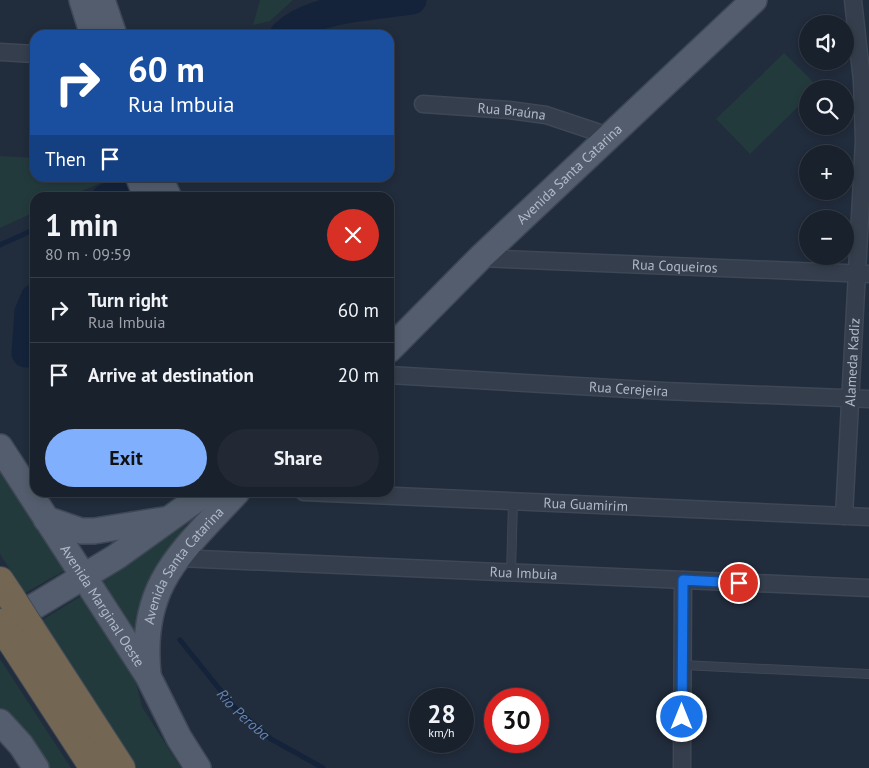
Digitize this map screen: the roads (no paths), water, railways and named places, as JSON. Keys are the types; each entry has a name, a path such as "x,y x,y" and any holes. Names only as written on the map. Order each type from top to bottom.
{"highway":[{"path":"9,617 94,768"},
{"path":"9,617 121,768"}],"main road":[{"path":"82,0 91,30"},
{"path":"102,0 112,30"},
{"name":"Avenida Santa Catarina","path":"394,321 415,306 736,0"},
{"name":"Avenida Santa Catarina","path":"394,345 480,258 754,0"},
{"name":"Avenida Marginal Oeste","path":"0,447 30,493"},
{"name":"Avenida Marginal Oeste","path":"32,497 148,676 175,732 198,768"},
{"name":"Avenida Santa Catarina","path":"9,617 84,577 200,497"},
{"name":"Avenida Santa Catarina","path":"148,676 146,650 151,607 163,580 178,558 233,497"},
{"path":"46,518 81,531 103,531 171,518"},
{"path":"0,722 21,745 36,768"}],"street":[{"name":"Alameda Kadiz","path":"844,516 851,398 863,273 866,81 853,0"},
{"path":"0,52 30,54"},
{"name":"Rua Braúna","path":"423,104 509,110 546,115 597,132"},
{"name":"Rua Coqueiros","path":"480,258 863,273"},
{"name":"Rua Cerejeira","path":"394,376 869,399"},
{"name":"Rua Guamirim","path":"394,496 869,517"},
{"name":"Rua Imbuia","path":"178,558 869,588"},
{"path":"682,768 683,580"}],"lane":[{"path":"510,573 513,502"},
{"path":"683,665 869,674"}],"waterway":[{"name":"Rio Peroba","path":"291,30 310,19 327,13 362,6 412,0"},
{"name":"Rio Peroba","path":"119,192 123,190"},
{"path":"0,245 30,231"},
{"name":"Rio Peroba","path":"26,353 30,310"},
{"name":"Rio Peroba","path":"180,640 234,707 271,739 323,768"}]}
